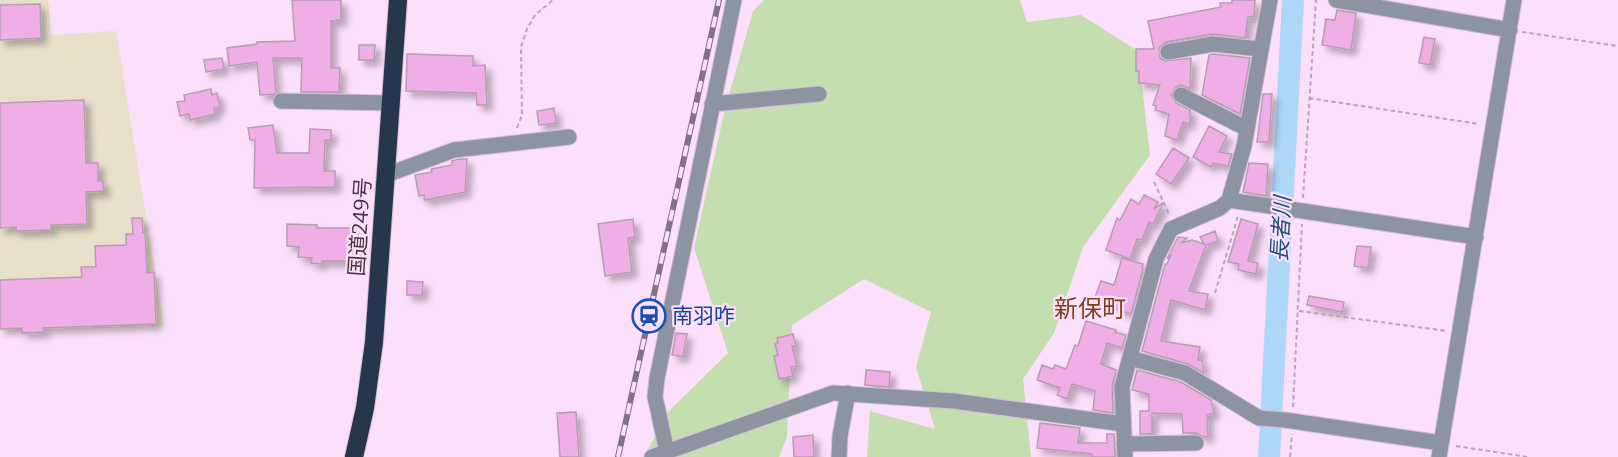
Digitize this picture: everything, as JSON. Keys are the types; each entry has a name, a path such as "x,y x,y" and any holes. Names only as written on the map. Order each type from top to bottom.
{"highway":[{"name":"国道249号","path":"354,457 374,342 398,0"}],"street":[{"path":"734,0 657,378 655,397 660,454 833,393 954,401 1123,424"},
{"path":"1235,201 1270,0"},
{"path":"1336,0 1510,30"},
{"path":"1130,358 1185,373 1259,418 1289,421 1440,450 1514,0"},
{"path":"1168,52 1213,44 1260,49"},
{"path":"712,104 819,94"},
{"path":"1181,95 1246,129"},
{"path":"281,101 392,103"},
{"path":"387,175 454,150 569,137"},
{"path":"1196,444 1125,451 1122,387 1156,259 1171,229 1235,201 1476,237"},
{"path":"839,457 840,436 848,393"}],"path":[{"path":"516,143 516,130 522,115 521,47 527,28 535,15 553,0"},
{"path":"1290,457 1289,421 1299,311 1296,209 1310,98 1316,0"},
{"path":"1510,30 1618,46"},
{"path":"1310,98 1494,126"},
{"path":"1154,182 1175,228"},
{"path":"1215,293 1235,201"},
{"path":"1299,311 1460,333"},
{"path":"1440,450 1528,457"}],"shaded area":[{"path":"0,0 48,0 51,35 116,31 164,326 0,331"}],"green space":[{"path":"764,0 1020,0 1027,22 1081,15 1138,51 1150,155 1083,247 1054,333 1023,379 1031,457 867,457 870,411 935,429 916,367 931,312 864,279 792,325 787,437 779,457 644,457 667,413 728,353 694,248 725,109 753,11"}],"building":[{"path":"292,0 341,0 341,20 331,21 331,68 340,68 339,92 301,92 302,58 273,58 275,94 260,95 257,62 229,66 227,48 257,44 257,42 295,41"},
{"path":"1232,0 1255,0 1254,16 1248,17 1245,38 1211,34 1166,42 1159,48 1160,58 1165,61 1191,58 1190,89 1181,85 1176,87 1171,95 1176,103 1190,110 1190,124 1183,122 1177,140 1165,136 1169,114 1155,110 1156,106 1153,105 1160,85 1139,83 1139,71 1136,71 1136,49 1154,49 1148,21 1221,7 1220,3 1232,3"},
{"path":"40,4 41,38 0,40 0,5"},
{"path":"1337,10 1356,13 1351,50 1322,45 1326,19 1335,20"},
{"path":"1424,37 1435,39 1430,65 1419,63"},
{"path":"359,45 375,45 374,60 359,60"},
{"path":"407,54 473,56 473,66 485,65 487,105 477,105 476,93 406,91"},
{"path":"1209,55 1250,58 1240,114 1202,95"},
{"path":"222,58 224,69 206,72 204,60"},
{"path":"211,89 212,95 217,93 220,107 214,108 215,114 190,120 189,114 180,116 177,102 185,101 184,95"},
{"path":"1263,94 1272,94 1269,142 1257,142"},
{"path":"84,100 86,163 98,163 98,181 103,181 104,191 86,192 87,224 51,225 51,230 16,231 16,227 0,228 0,103"},
{"path":"554,108 556,123 539,125 537,111"},
{"path":"273,125 277,153 309,153 310,129 331,130 331,140 325,140 324,171 335,171 335,187 254,188 255,140 250,140 248,128"},
{"path":"1209,126 1227,136 1219,152 1232,154 1228,166 1213,163 1211,167 1193,157"},
{"path":"1173,148 1189,158 1171,184 1156,174"},
{"path":"467,159 465,192 425,200 424,195 419,196 415,175 452,165 452,161"},
{"path":"1249,163 1268,164 1266,196 1243,192"},
{"path":"1144,195 1158,202 1154,209 1164,202 1153,224 1149,222 1142,240 1137,239 1130,259 1106,250 1117,218 1120,220 1131,199 1139,204"},
{"path":"132,218 142,218 147,273 154,272 156,324 43,328 44,332 22,333 22,328 0,329 0,280 82,277 81,267 96,267 95,246 126,245 126,234 133,234"},
{"path":"633,219 635,237 628,238 632,272 605,276 598,224"},
{"path":"1241,219 1258,224 1248,261 1258,263 1256,274 1238,270 1239,264 1228,262"},
{"path":"287,224 317,225 317,228 353,228 353,235 357,235 354,261 322,261 322,264 311,263 312,258 298,257 299,247 287,246"},
{"path":"1215,231 1218,241 1206,245 1189,291 1208,294 1205,310 1171,300 1161,341 1200,347 1198,360 1202,360 1204,373 1188,364 1142,351 1165,264 1167,264 1171,255 1167,259 1178,237 1187,238 1181,243 1192,240 1204,244 1200,237"},
{"path":"1357,246 1371,247 1368,268 1354,266"},
{"path":"1122,258 1143,264 1131,314 1113,308 1114,304 1095,297 1101,281 1114,285"},
{"path":"407,281 423,282 422,295 407,295"},
{"path":"1309,296 1344,302 1342,312 1307,305"},
{"path":"1086,321 1126,335 1122,348 1107,343 1101,364 1116,370 1112,387 1113,413 1093,410 1095,391 1072,384 1067,399 1057,395 1060,388 1037,380 1042,365 1053,369 1055,365 1066,369 1075,345 1078,346"},
{"path":"676,333 687,334 683,357 672,355"},
{"path":"793,334 796,346 792,346 797,366 791,367 793,376 779,379 774,356 778,355 775,344 778,343 777,338"},
{"path":"866,370 890,372 889,387 865,385"},
{"path":"1137,370 1181,382 1211,400 1214,413 1207,415 1208,437 1196,433 1183,433 1182,414 1152,413 1152,434 1140,434 1140,411 1149,411 1149,394 1132,390"},
{"path":"576,412 579,457 560,457 557,413"},
{"path":"1040,423 1080,428 1078,443 1107,443 1107,434 1114,434 1115,457 1092,457 1092,454 1037,448"},
{"path":"813,435 814,457 794,457 793,437"}],"waterway":[{"name":"長者川","path":"1269,457 1293,0"}],"railway":[{"path":"618,457 719,0"}],"place":[{"name":"南羽咋","path":"649,316"}],"district":[{"name":"新保町","path":"1090,309"}]}
